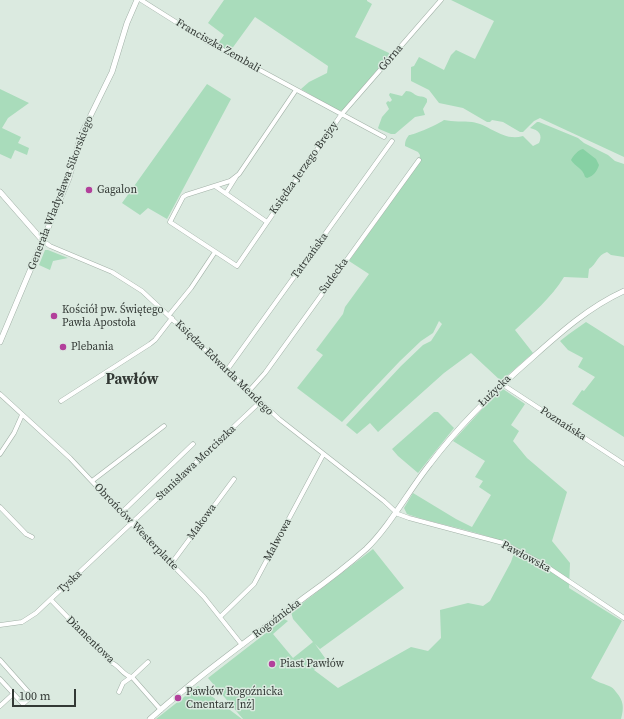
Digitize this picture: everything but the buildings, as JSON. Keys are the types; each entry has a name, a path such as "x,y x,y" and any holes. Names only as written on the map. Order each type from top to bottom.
{"street":[{"name":"Generała Władysława Sikorskiego","path":"0,342 68,178 80,138 112,72 127,23 137,0"},
{"name":"Franciszka Zembali","path":"141,0 206,41 384,137"},
{"name":"Górna","path":"341,115 441,0"},
{"path":"226,193 296,90"},
{"name":"Księdza Jerzego Brejzy","path":"267,222 215,186 183,197 170,222 237,266 341,115"},
{"name":"Tatrzańska","path":"227,370 392,141"},
{"name":"Sudecka","path":"249,391 265,373 419,160"},
{"path":"215,186 230,181 239,174"},
{"path":"0,192 43,241"},
{"name":"Księdza Edwarda Mendego","path":"43,241 50,246 123,278 146,294 288,427 396,511"},
{"path":"61,401 155,340 215,252"},
{"name":"Łużycka","path":"396,511 444,446 502,384 579,317 616,294 624,291"},
{"name":"Poznańska","path":"502,384 624,464"},
{"name":"Obrońców Westerplatte","path":"0,394 60,447 121,513 204,597 242,645"},
{"name":"Stanisława Morciszka","path":"132,524 260,402"},
{"path":"0,454 14,432 22,415"},
{"path":"92,481 164,426"},
{"path":"121,513 193,444"},
{"name":"Malwowa","path":"220,617 254,584 323,454"},
{"name":"Makowa","path":"171,564 234,480"},
{"path":"0,507 26,534 32,537"},
{"name":"Pawłowska","path":"396,511 398,514 409,518 503,543 543,564 624,618"},
{"name":"Rogoźnicka","path":"150,719 242,645 359,555 378,535 396,511"},
{"name":"Tyska","path":"0,625 26,620 51,600 132,524"},
{"name":"Diamentowa","path":"51,600 112,663 131,677 161,710"},
{"path":"0,660 32,696 23,704 0,679"},
{"path":"119,692 123,684 148,662"},
{"path":"0,706 13,694"}],"shaded area":[{"path":"224,0 367,0 372,4 355,37 389,53 389,56 343,110 338,111 301,89 309,82 327,73 328,66 255,17 231,50 237,54 236,55 200,35 201,34 218,44 224,35 208,23"},
{"path":"451,0 624,0 624,157 540,118 534,121 523,132 520,132 503,122 492,120 487,122 463,108 439,103 429,90 411,81 411,67 414,66 419,57 444,70 451,55 456,50 475,59 494,21"},
{"path":"207,84 231,99 167,219 148,208 140,215 122,203"},
{"path":"0,89 29,103 8,118 2,128 21,137 18,143 29,148 27,155 15,150 11,159 0,154"},
{"path":"406,91 427,99 423,109 425,115 415,117 395,134 379,129 378,128 382,117 389,109 386,103 392,100 389,95 390,93 402,96"},
{"path":"444,120 478,123 509,137 523,136 533,146 539,143 541,138 536,130 530,128 539,122 578,138 584,143 608,155 615,161 624,164 624,257 611,255 607,252 604,253 589,269 588,278 564,277 559,285 535,312 515,330 533,353 501,381 471,353 444,373 378,432 370,423 357,434 346,425 401,366 423,345 431,341 442,324 439,321 433,333 421,341 400,361 342,422 297,388 323,355 316,350 343,314 345,307 369,274 349,261 419,163 420,155 418,152 405,146 406,139 409,135"},
{"path":"583,149 596,159 599,165 595,173 587,178 571,160 576,153"},
{"path":"45,250 68,258 53,261 50,270 39,265"},
{"path":"586,322 624,346 624,437 572,404 582,390 584,391 595,377 578,367 583,358 568,350 560,341"},
{"path":"503,389 525,404 511,425 519,431 513,441 527,458 567,492 552,541 570,563 569,588 622,621 591,678 611,687 619,695 623,705 621,719 243,719 208,678 284,619 288,621 273,634 293,658 313,642 293,619 291,612 373,549 404,588 320,649 315,644 325,658 314,670 338,688 411,647 428,651 441,638 440,610 468,603 483,606 490,601 511,562 516,547 503,541 407,514 404,508 413,493 472,527 491,495 479,487 483,481 475,477 485,461 453,441"},
{"path":"434,412 438,412 454,428 418,473 392,449"},
{"path":"198,686 242,719 156,719"}],"place":[{"name":"Gagalon","path":"89,190"},
{"name":"Kościół pw. Świętego Pawła Apostoła","path":"54,316"},
{"name":"Plebania","path":"63,347"},
{"name":"Piast Pawłów","path":"272,664"},
{"name":"Pawłów Rogoźnicka Cmentarz [nż]","path":"178,698"}],"district":[{"name":"Pawłów","path":"132,380"}]}
